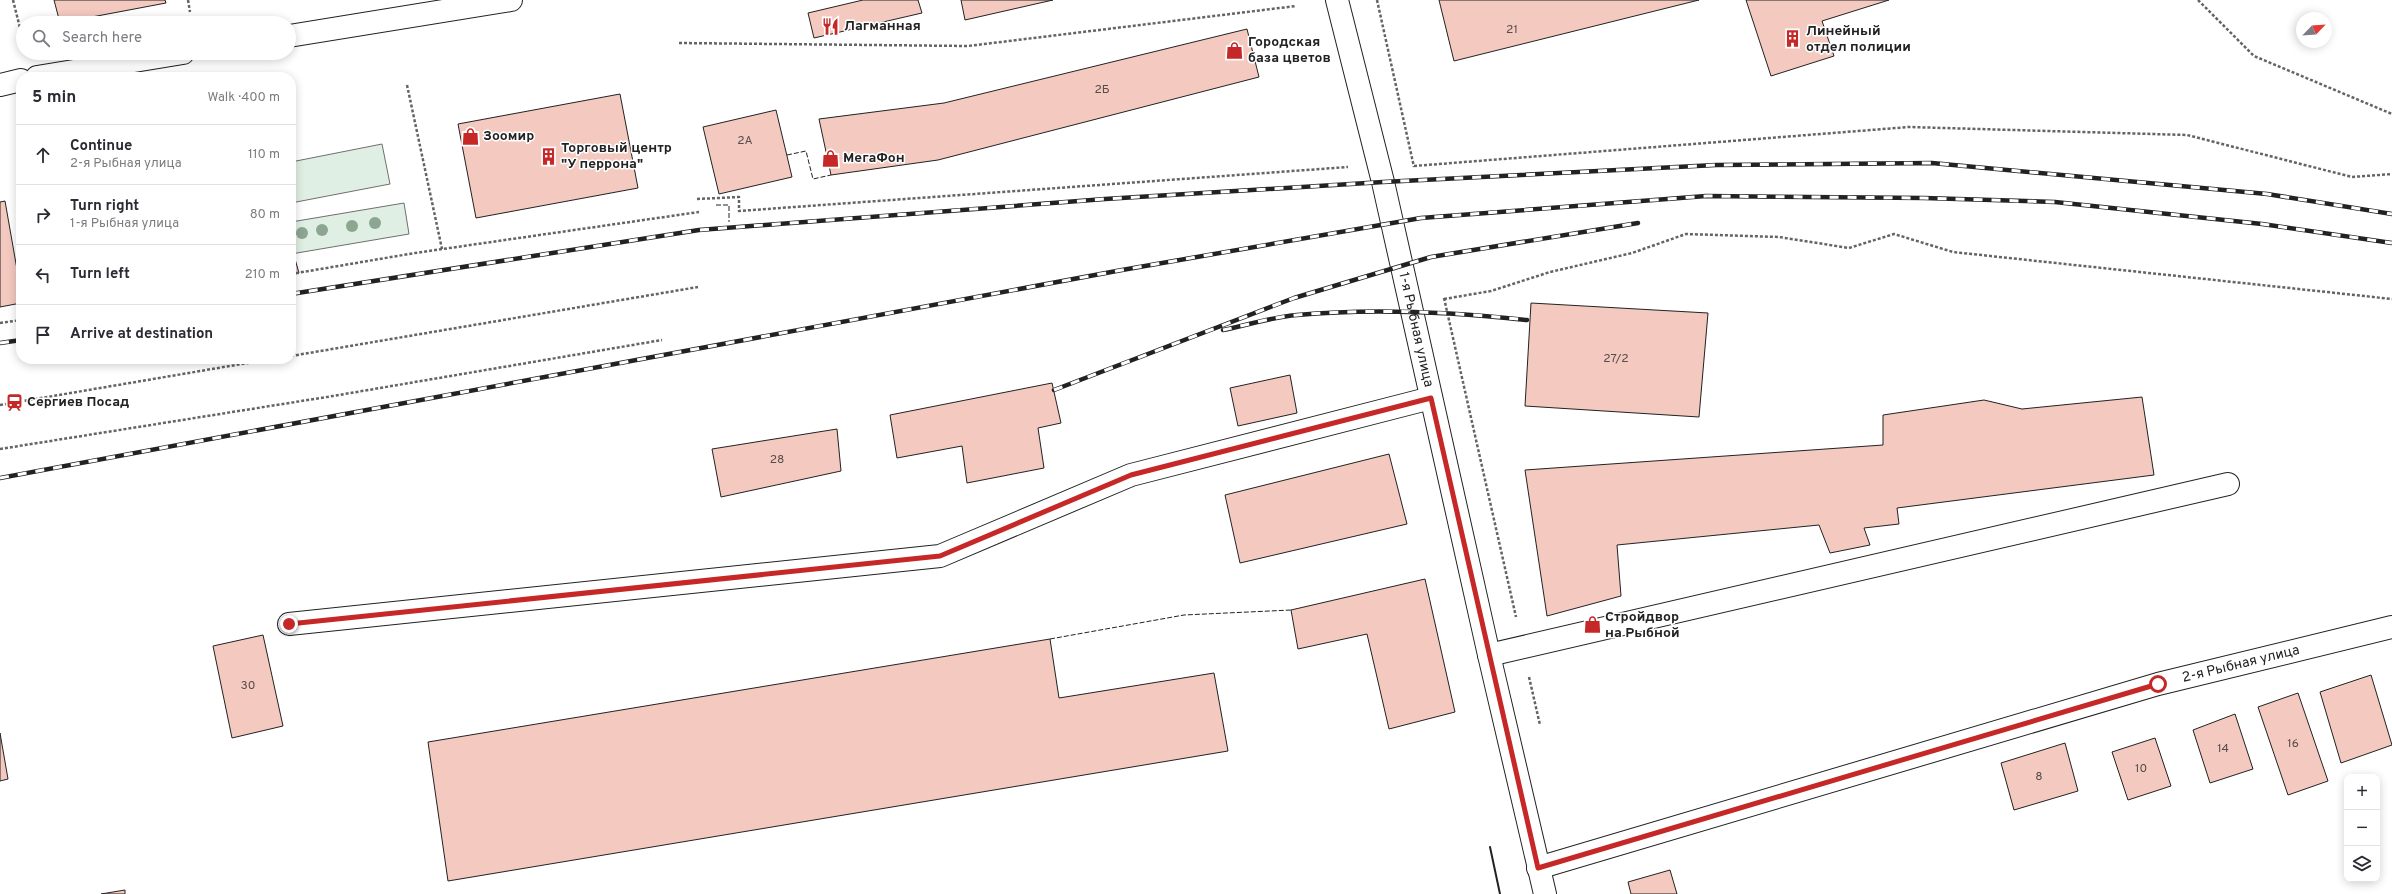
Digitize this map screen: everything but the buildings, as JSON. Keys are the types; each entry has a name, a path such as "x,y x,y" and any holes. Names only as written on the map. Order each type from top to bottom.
{"street":[{"path":"296,35 511,0"},
{"name":"1-я Рыбная улица","path":"1337,0 1379,164 1489,655 1545,894"},
{"path":"67,72 140,60"},
{"path":"0,85 16,81"},
{"path":"289,624 940,556 1131,475 1431,398"},
{"path":"1489,655 2228,484"},
{"name":"2-я Рыбная улица","path":"1538,868 2158,684 2392,627"}],"path":[{"path":"13,0 17,16"},
{"path":"188,0 190,12"},
{"path":"2198,0 2254,56 2392,114"},
{"path":"679,43 968,46 1296,6"},
{"path":"407,85 442,249"},
{"path":"1414,166 1909,127 2187,135 2352,177 2392,174"},
{"path":"697,199 739,197 739,210 1379,164"},
{"path":"296,273 442,249 699,212"},
{"path":"1444,299 1491,291 1550,272 1632,253 1686,234 1779,237 1849,248 1894,234 1953,252 2392,300"},
{"path":"296,355 698,287"},
{"path":"0,323 16,321"},
{"path":"0,449 333,396 662,340"},
{"path":"0,405 242,364"}],"green space":[{"path":"382,144 390,184 296,202 296,161"},
{"path":"404,203 409,234 296,253 296,221"}],"railway":[{"path":"296,293 699,230 1105,199 1383,182 1716,165 1932,163 2267,194 2392,214"},
{"path":"0,478 1122,270 1421,218 1706,196 1924,198 2055,202 2262,224 2392,243"},
{"path":"1054,390 1294,298 1431,257 1638,223"},
{"path":"1223,330 1288,316 1383,311 1441,313 1527,320"},
{"path":"0,343 16,341"}],"fence":[{"path":"787,155 806,151 813,179 831,175"},
{"path":"716,205 729,205 729,222"},
{"path":"1050,639 1184,615 1291,610"}],"wall":[{"path":"1490,847 1500,894"}],"place":[{"name":"Лагманная","path":"831,26"},
{"name":"Линейный отдел полиции","path":"1793,39"},
{"name":"Городская база цветов","path":"1235,50"},
{"name":"Зоомир","path":"470,136"},
{"name":"Торговый центр \"У перрона\"","path":"548,156"},
{"name":"МегаФон","path":"830,158"},
{"name":"Сергиев Посад","path":"14,402"},
{"name":"Стройдвор на Рыбной","path":"1592,625"}],"route":[{"path":"289,624 940,556 1131,475 1431,398 1538,868 2158,684"}]}
